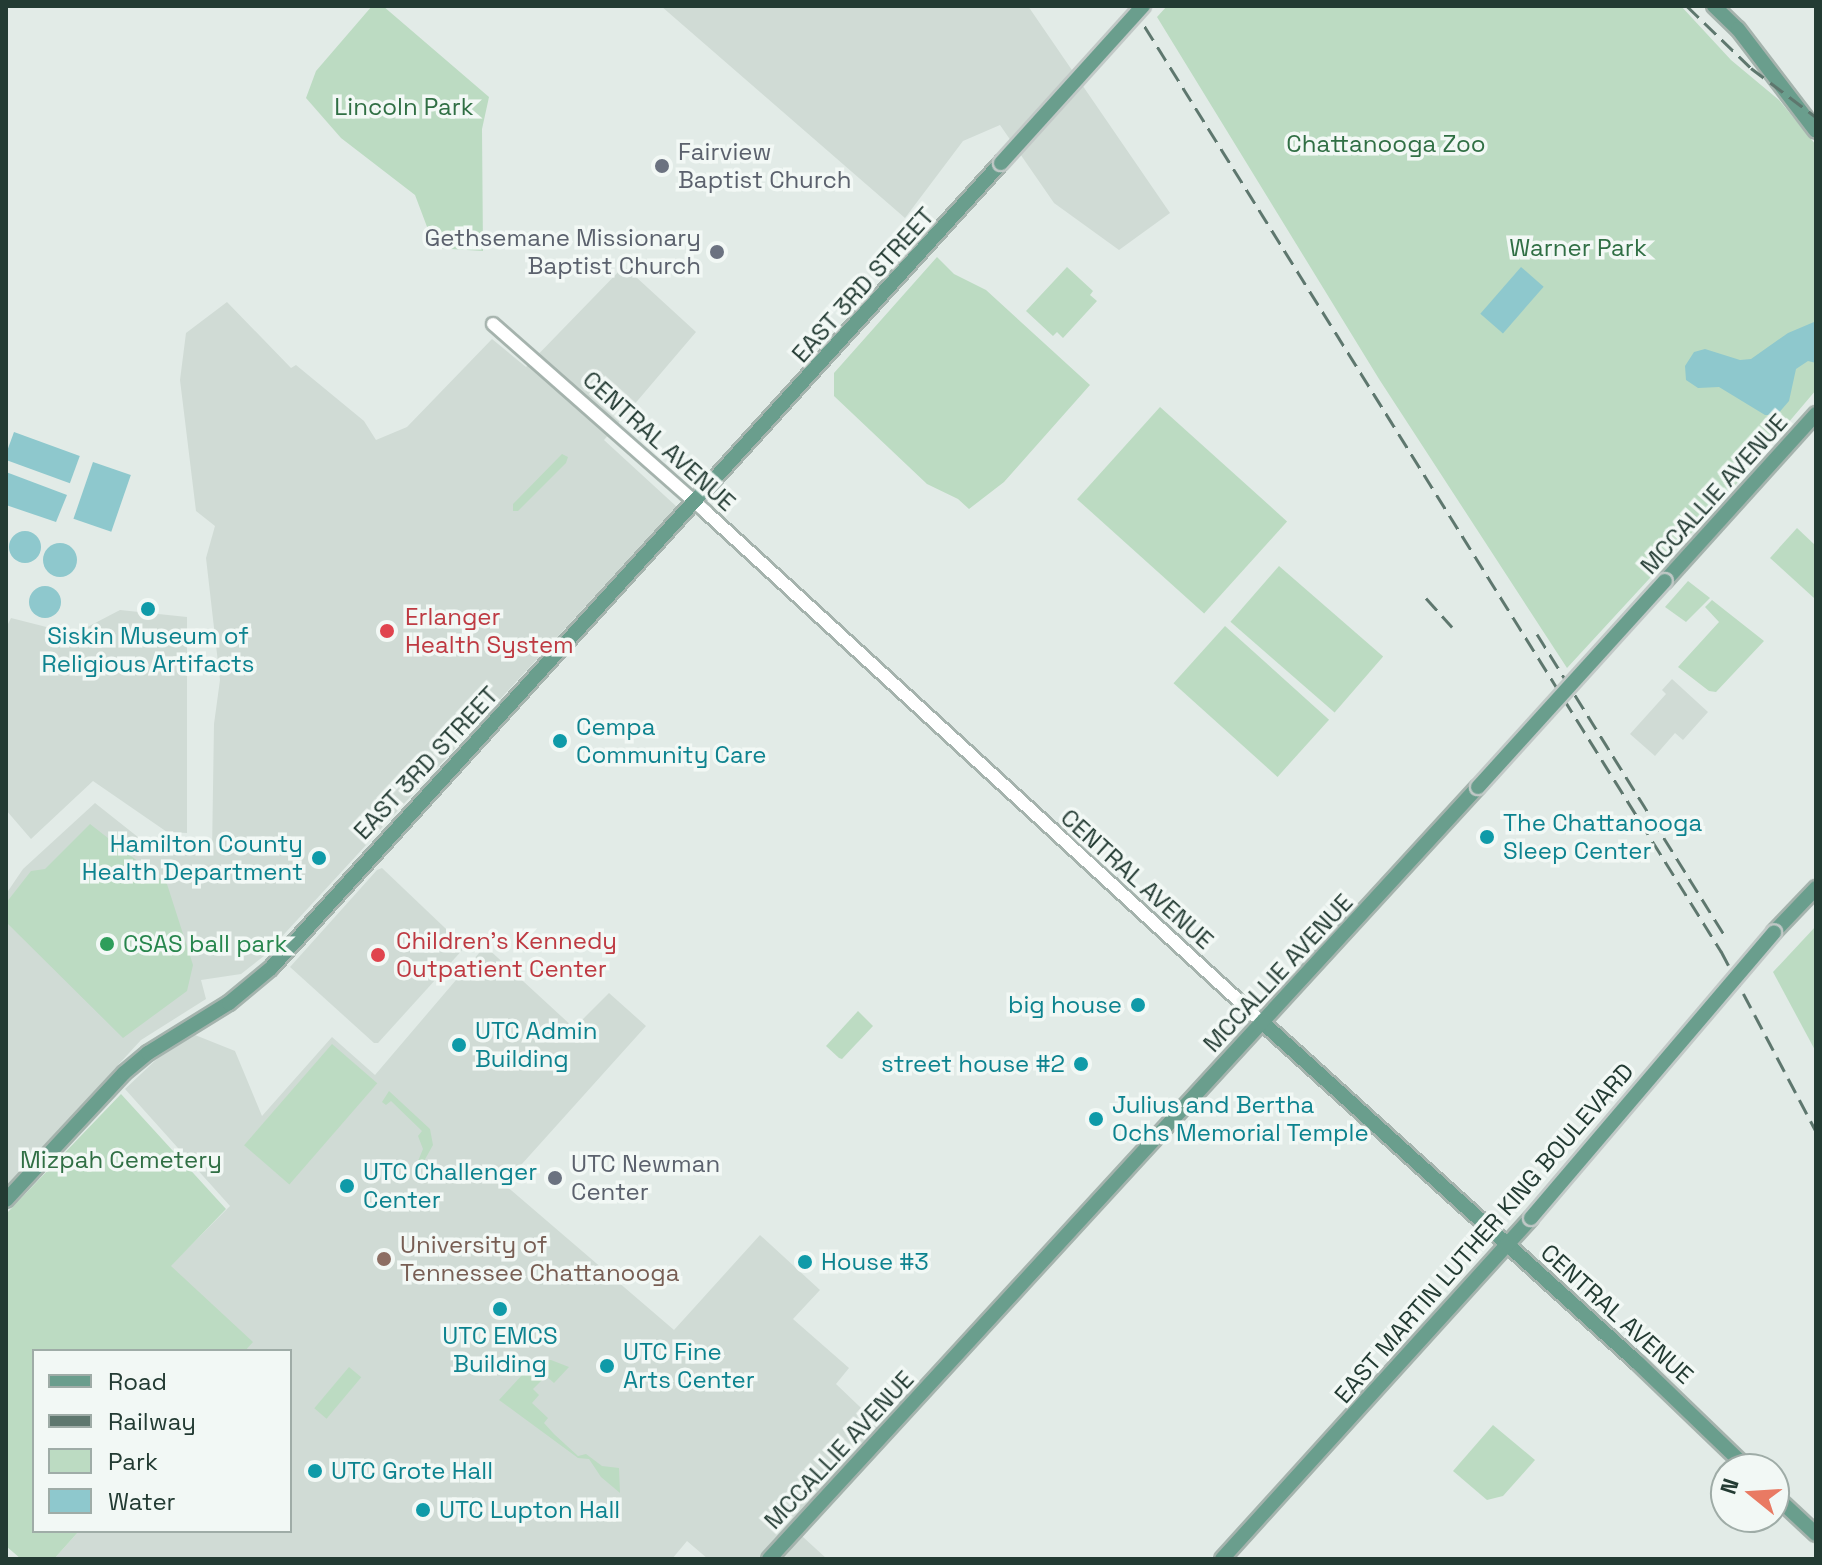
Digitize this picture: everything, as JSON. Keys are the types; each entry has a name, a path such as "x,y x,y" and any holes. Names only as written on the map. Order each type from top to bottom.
{"main road":[{"name":"EAST 3RD STREET","path":"6,1200 136,1063 229,1003 271,968 696,503 1143,6"},
{"path":"1714,6 1738,29 1816,131"},
{"name":"MCCALLIE AVENUE","path":"769,1559 1816,414"},
{"name":"EAST MARTIN LUTHER KING BOULEVARD","path":"1222,1559 1509,1246 1774,932 1816,888"},
{"name":"CENTRAL AVENUE","path":"1262,1022 1733,1453"},
{"path":"1790,1510 1816,1534"}],"street":[{"name":"CENTRAL AVENUE","path":"493,324 696,503 1262,1022"}],"shaded area":[{"path":"661,6 1028,6 1170,213 1119,250 1054,203 1000,125 963,141 905,218"},
{"name":"Erlanger Health System","path":"624,266 696,332 604,440 677,507 264,956 241,974 201,980 206,999 141,1040 6,1187 6,894 23,869 95,803 153,849 169,855 212,853 214,724 220,680 206,558 215,526 196,511 180,380 186,333 227,302 291,368 296,365 364,421 376,440 407,427 492,339 526,367"},
{"path":"120,610 187,617 187,833 167,832 93,781 31,839 6,810 6,628 11,618 74,634"},
{"path":"1672,679 1708,712 1683,740 1675,733 1655,756 1630,734 1666,694 1662,690"},
{"name":"Children's Kennedy Outpatient Center","path":"382,868 465,947 378,1043 374,1043 290,967"},
{"name":"University of Tennessee Chattanooga","path":"485,946 574,1028 609,993 646,1026 504,1184 674,1330 760,1235 820,1290 793,1319 849,1368 836,1384 881,1427 790,1525 827,1559 708,1559 687,1541 672,1559 54,1559 77,1533 292,1533 292,1349 247,1349 252,1342 170,1266 230,1206 125,1089 158,1058 195,1035 235,1051 262,1116 332,1037 375,1075"}],"green space":[{"name":"Lincoln Park","path":"372,6 383,6 489,97 482,129 483,251 435,248 415,195 341,138 306,98 316,71"},
{"name":"Warner Park","path":"1167,6 1681,6 1731,60 1779,100 1816,145 1816,390 1732,489 1567,668 1379,379 1157,17"},
{"path":"937,257 954,274 986,290 1090,385 1004,482 969,509 958,499 927,484 834,396 834,373"},
{"path":"1067,267 1093,291 1090,295 1097,301 1063,338 1057,332 1053,336 1026,311"},
{"path":"1160,407 1287,521 1204,614 1077,499"},
{"path":"562,454 568,457 566,463 518,511 513,511 513,504"},
{"path":"1797,528 1816,546 1814,598 1770,558"},
{"path":"1279,566 1383,657 1335,712 1230,622"},
{"path":"1688,581 1710,598 1686,622 1665,607"},
{"path":"1712,600 1764,641 1716,692 1709,691 1678,667 1719,622 1705,607"},
{"path":"1225,626 1329,720 1278,777 1173,683"},
{"name":"CSAS ball park","path":"90,824 167,884 193,965 187,991 123,1038 6,922 6,903 31,871 45,869"},
{"path":"1816,926 1816,1052 1773,972"},
{"path":"858,1011 873,1026 842,1059 839,1058 826,1046"},
{"path":"332,1044 377,1083 289,1184 244,1145"},
{"path":"389,1091 430,1129 433,1145 423,1163 418,1161 423,1149 418,1136 422,1131 391,1101 386,1105 382,1102"},
{"name":"Mizpah Cemetery","path":"121,1094 226,1209 171,1266 253,1342 247,1349 32,1349 32,1533 77,1533 54,1559 21,1559 6,1546 6,1214"},
{"path":"551,1360 569,1367 554,1383 546,1376 533,1389 539,1395 532,1403 548,1418 544,1423 578,1456 586,1454 602,1466 619,1468 620,1493 601,1477 589,1459 578,1458 499,1400 535,1361"},
{"path":"349,1367 361,1377 327,1419 314,1408"},
{"path":"1493,1425 1535,1460 1503,1496 1487,1500 1453,1471"}],"water":[{"path":"1521,267 1544,287 1503,333 1480,314"},
{"path":"1816,313 1816,363 1808,361 1796,369 1789,401 1777,415 1765,415 1719,387 1698,388 1686,380 1685,366 1694,352 1705,349 1740,360 1751,359 1788,333 1814,322"},
{"path":"14,432 80,456 70,483 6,460"},
{"path":"93,462 131,475 111,532 73,519"},
{"path":"6,472 67,495 56,522 6,505"},
{"path":"25,531 36,536 41,547 36,558 25,563 14,558 9,547 14,536"},
{"path":"60,543 72,548 77,560 72,572 60,577 48,572 43,560 48,548"},
{"path":"45,586 56,591 61,602 56,613 45,618 34,613 29,602 34,591"}],"railway":[{"path":"1132,6 1721,951 1816,1131"},
{"path":"1687,6 1751,68 1816,117"},
{"path":"1426,598 1452,627"},
{"path":"1537,634 1725,936"}],"place":[{"name":"Fairview Baptist Church","path":"662,166"},
{"name":"Gethsemane Missionary Baptist Church","path":"717,252"},
{"name":"Siskin Museum of Religious Artifacts","path":"148,609"},
{"name":"Erlanger Health System","path":"387,631"},
{"name":"Cempa Community Care","path":"560,741"},
{"name":"The Chattanooga Sleep Center","path":"1487,837"},
{"name":"Hamilton County Health Department","path":"319,858"},
{"name":"CSAS ball park","path":"107,944"},
{"name":"Children's Kennedy Outpatient Center","path":"378,955"},
{"name":"big house","path":"1138,1005"},
{"name":"UTC Admin Building","path":"459,1045"},
{"name":"street house #2","path":"1081,1064"},
{"name":"Julius and Bertha Ochs Memorial Temple","path":"1096,1119"},
{"name":"UTC Newman Center","path":"555,1178"},
{"name":"UTC Challenger Center","path":"347,1186"},
{"name":"University of Tennessee Chattanooga","path":"384,1259"},
{"name":"House #3","path":"805,1262"},
{"name":"UTC EMCS Building","path":"500,1309"},
{"name":"UTC Fine Arts Center","path":"607,1366"},
{"name":"UTC Grote Hall","path":"315,1471"},
{"name":"UTC Lupton Hall","path":"423,1510"}],"park label":[{"name":"Chattanooga Zoo","path":"1386,144"}]}
